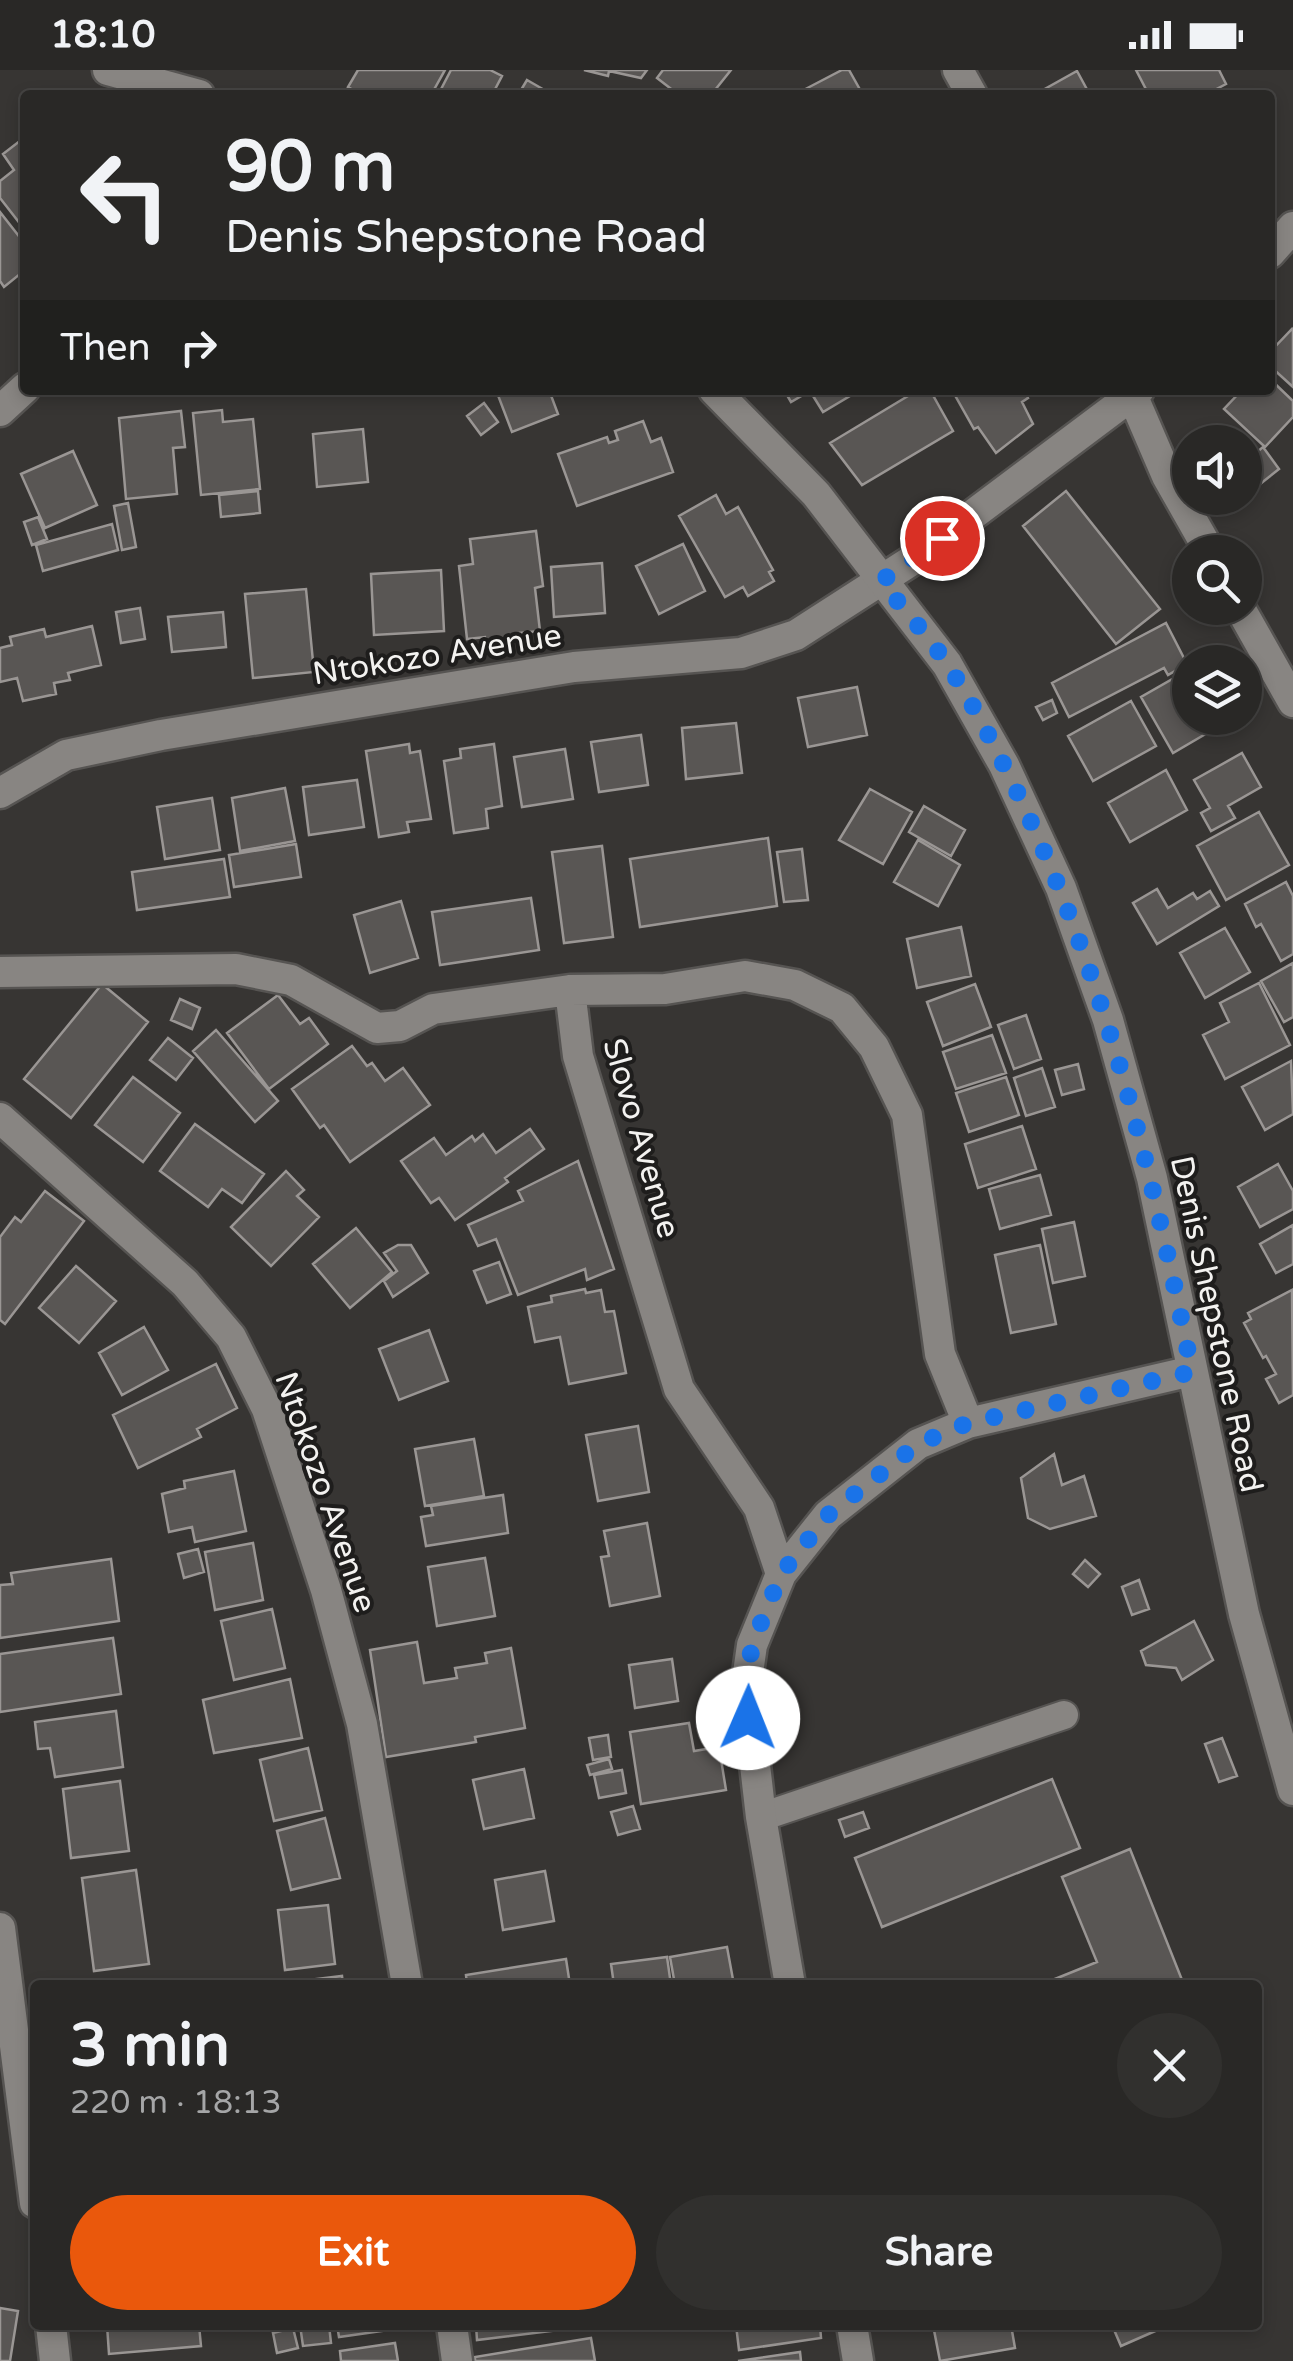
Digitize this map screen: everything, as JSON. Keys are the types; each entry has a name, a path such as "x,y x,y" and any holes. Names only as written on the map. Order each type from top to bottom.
{"street":[{"path":"108,70 182,90"},
{"path":"1275,248 1293,228"},
{"path":"0,410 20,392"},
{"name":"Denis Shepstone Road","path":"719,395 816,494 947,664 1004,766 1061,888 1108,1020 1152,1178 1244,1614 1293,1790"},
{"name":"Ntokozo Avenue","path":"0,792 66,755 161,735 574,667 741,653 796,635 881,581 1130,395"},
{"path":"1135,395 1167,476 1200,535"},
{"path":"1250,625 1293,702"},
{"path":"0,972 236,969 291,980 377,1028 400,1026 433,1010 570,990"},
{"name":"Slovo Avenue","path":"781,1574 758,1508 679,1389 578,1056 570,990 666,988 745,976 795,985 842,1008 874,1047 907,1115 940,1354 968,1423"},
{"name":"Ntokozo Avenue","path":"0,1118 185,1283 230,1337 266,1409 326,1590 362,1724 407,1980"},
{"path":"789,1980 761,1817 746,1686 752,1645 781,1574 828,1515 918,1444 968,1423 1192,1372"},
{"path":"0,1928 7,2046 30,2175"},
{"path":"52,2330 56,2361"},
{"path":"453,2330 457,2361"},
{"path":"853,2330 858,2361"}],"lane":[{"path":"761,1817 1064,1714"}],"building":[{"path":"358,70 445,70 434,90 348,87"},
{"path":"451,70 490,70 502,76 495,90 441,90"},
{"path":"584,70 647,70 641,78"},
{"path":"663,70 731,70 715,90 673,90 657,78"},
{"path":"849,70 860,90 804,90"},
{"path":"1136,70 1219,70 1226,84 1215,90 1146,90"},
{"path":"1077,71 1087,90 1043,90"},
{"path":"527,80 544,90 521,90"},
{"path":"20,141 20,224 0,198 0,181 14,170 3,154"},
{"path":"0,212 20,238 20,274 4,287 0,281"},
{"path":"1292,329 1293,387 1275,371 1275,347"},
{"path":"1275,384 1293,401 1293,417 1265,447 1262,425 1241,425 1224,409 1237,395 1275,395"},
{"path":"498,395 551,395 558,414 512,432"},
{"path":"812,395 852,395 823,412"},
{"path":"910,395 933,395 953,431 862,485 830,443"},
{"path":"955,395 1026,395 1022,402 1033,424 996,453 978,427 974,429"},
{"path":"484,403 498,422 481,435 467,416"},
{"path":"222,410 223,422 253,419 260,489 201,495 193,413"},
{"path":"181,411 185,447 173,448 177,494 126,499 119,418"},
{"path":"643,421 651,442 661,438 673,472 577,506 558,454 607,437 609,443 618,440 615,431"},
{"path":"363,429 368,482 317,487 313,434"},
{"path":"1262,448 1279,469 1262,482"},
{"path":"73,451 97,505 45,528 21,474"},
{"path":"258,491 260,513 221,517 219,495"},
{"path":"1066,491 1160,609 1116,644 1023,526"},
{"path":"716,495 726,514 738,507 773,570 769,572 774,581 748,596 743,587 725,597 679,516"},
{"path":"128,503 136,547 122,550 114,506"},
{"path":"38,517 47,539 32,545 24,522"},
{"path":"112,524 118,550 43,571 36,545"},
{"path":"536,531 543,586 535,588 540,631 486,642 485,637 467,639 459,566 473,564 470,539"},
{"path":"683,544 705,591 659,614 636,566"},
{"path":"602,563 605,613 554,617 551,567"},
{"path":"441,570 444,631 374,635 371,574"},
{"path":"306,589 314,672 253,678 245,594"},
{"path":"140,608 145,639 121,643 116,612"},
{"path":"223,612 226,647 172,652 168,617"},
{"path":"1166,623 1177,645 1172,645 1172,673 1168,675 1164,668 1069,717 1052,683"},
{"path":"92,626 101,665 68,673 70,680 54,683 56,694 23,701 17,678 0,682 0,648 12,645 10,637 44,629 46,637"},
{"path":"1172,679 1172,735 1204,735 1173,753 1141,697"},
{"path":"857,687 867,735 808,747 798,698"},
{"path":"1052,700 1057,713 1043,720 1036,707"},
{"path":"1131,701 1156,746 1093,781 1068,736"},
{"path":"736,723 742,773 686,779 682,728"},
{"path":"641,735 648,785 599,792 591,742"},
{"path":"409,744 410,753 420,751 431,819 407,822 409,832 379,837 366,751"},
{"path":"494,744 502,806 486,809 488,828 454,833 444,761 461,758 460,749"},
{"path":"565,749 573,799 522,807 514,757"},
{"path":"1242,753 1261,787 1228,806 1235,818 1211,831 1201,813 1210,808 1194,780"},
{"path":"1166,770 1187,810 1130,842 1108,803"},
{"path":"357,780 364,827 309,835 303,787"},
{"path":"285,788 295,841 240,851 232,798"},
{"path":"870,789 912,812 883,864 839,840"},
{"path":"212,798 220,850 165,859 157,807"},
{"path":"924,806 965,830 951,856 909,832"},
{"path":"1259,812 1289,865 1226,900 1197,846"},
{"path":"768,838 777,906 640,927 630,859"},
{"path":"918,840 960,865 938,906 894,882"},
{"path":"296,844 301,877 234,887 229,855"},
{"path":"602,846 613,937 564,943 552,852"},
{"path":"802,849 808,900 784,902 777,852"},
{"path":"224,859 230,897 137,910 132,872"},
{"path":"1286,882 1293,896 1293,954 1281,961 1245,904"},
{"path":"1157,889 1168,908 1193,893 1197,899 1210,891 1219,906 1157,944 1133,903"},
{"path":"531,898 539,950 440,965 432,912"},
{"path":"401,901 418,958 370,973 354,915"},
{"path":"961,927 971,976 917,988 907,939"},
{"path":"1225,928 1250,972 1205,998 1180,953"},
{"path":"1293,963 1293,1017 1284,1022 1261,981"},
{"path":"1259,983 1290,1045 1225,1079 1203,1035 1229,1022 1220,1003"},
{"path":"102,984 148,1022 71,1118 24,1079"},
{"path":"975,984 991,1027 943,1046 927,1002"},
{"path":"278,995 300,1024 309,1018 328,1044 269,1089 227,1033"},
{"path":"180,999 200,1008 192,1029 171,1020"},
{"path":"1026,1015 1041,1059 1014,1069 998,1025"},
{"path":"216,1030 278,1101 255,1122 193,1051"},
{"path":"992,1035 1006,1073 956,1089 943,1052"},
{"path":"168,1038 193,1058 176,1080 150,1060"},
{"path":"352,1046 385,1081 403,1068 430,1105 350,1162 292,1089"},
{"path":"1291,1061 1293,1114 1265,1130 1242,1087"},
{"path":"1078,1064 1084,1089 1062,1095 1055,1070"},
{"path":"1042,1068 1055,1107 1026,1116 1014,1078"},
{"path":"133,1077 180,1113 143,1162 95,1125"},
{"path":"1006,1077 1019,1115 969,1132 956,1093"},
{"path":"195,1124 264,1174 242,1203 222,1189 208,1207 160,1171"},
{"path":"1022,1126 1036,1169 978,1188 965,1144"},
{"path":"530,1129 544,1149 505,1178 508,1182 455,1220 439,1198 431,1203 401,1161 434,1138 446,1155 472,1136 475,1141 483,1134 496,1153"},
{"path":"578,1161 614,1269 587,1280 585,1269 518,1295 496,1239 478,1246 468,1225 523,1201 518,1191"},
{"path":"1278,1164 1293,1191 1293,1209 1260,1227 1238,1187"},
{"path":"286,1171 304,1190 297,1196 319,1217 271,1266 231,1227"},
{"path":"1040,1175 1051,1215 1000,1229 989,1189"},
{"path":"45,1191 84,1221 5,1324 0,1320 0,1237 15,1217 21,1222"},
{"path":"1074,1222 1085,1276 1053,1283 1042,1229"},
{"path":"1293,1225 1293,1264 1276,1273 1260,1244"},
{"path":"356,1228 392,1272 350,1308 313,1264"},
{"path":"398,1245 411,1245 428,1273 393,1297 384,1281 397,1271 384,1253"},
{"path":"1040,1245 1056,1324 1011,1333 995,1255"},
{"path":"499,1262 511,1294 487,1303 474,1271"},
{"path":"76,1266 116,1301 79,1343 39,1308"},
{"path":"585,1289 586,1293 601,1290 605,1312 614,1311 626,1373 569,1384 560,1337 535,1342 528,1307 552,1302 551,1296"},
{"path":"1292,1290 1293,1395 1279,1403 1266,1379 1276,1374 1244,1323 1251,1319 1248,1313"},
{"path":"144,1327 168,1370 122,1395 99,1353"},
{"path":"429,1330 448,1381 399,1400 379,1349"},
{"path":"216,1364 237,1408 197,1429 201,1437 138,1468 113,1415"},
{"path":"638,1426 649,1492 598,1501 586,1435"},
{"path":"474,1439 484,1496 425,1506 415,1449"},
{"path":"1054,1454 1062,1485 1084,1476 1096,1516 1050,1529 1028,1518 1021,1478"},
{"path":"234,1471 246,1531 195,1542 192,1527 169,1532 162,1494 185,1488 184,1481"},
{"path":"503,1495 508,1533 426,1546 421,1517 433,1515 431,1506"},
{"path":"647,1523 660,1596 610,1606 601,1557 609,1556 604,1531"},
{"path":"253,1543 263,1600 215,1610 205,1552"},
{"path":"198,1549 204,1572 184,1578 178,1554"},
{"path":"485,1558 495,1616 437,1626 428,1567"},
{"path":"111,1559 119,1621 0,1638 0,1585 13,1584 11,1573"},
{"path":"1085,1560 1100,1574 1088,1587 1073,1574"},
{"path":"1139,1580 1149,1609 1132,1615 1122,1587"},
{"path":"272,1609 285,1668 234,1680 221,1621"},
{"path":"1194,1621 1213,1660 1182,1680 1176,1668 1146,1665 1141,1651"},
{"path":"113,1638 121,1694 0,1712 0,1654"},
{"path":"417,1642 424,1683 457,1678 455,1668 487,1663 485,1653 511,1648 525,1728 475,1737 476,1742 386,1757 370,1650"},
{"path":"672,1659 678,1701 635,1708 629,1665"},
{"path":"290,1679 302,1738 214,1753 203,1700"},
{"path":"116,1711 123,1767 55,1777 50,1748 38,1749 35,1722"},
{"path":"689,1723 694,1751 719,1747 726,1790 641,1804 630,1732"},
{"path":"608,1735 611,1757 593,1760 589,1738"},
{"path":"1222,1738 1237,1776 1219,1782 1205,1744"},
{"path":"308,1748 322,1810 274,1821 260,1760"},
{"path":"609,1759 612,1769 590,1775 587,1765"},
{"path":"524,1769 534,1818 484,1829 473,1780"},
{"path":"622,1770 626,1793 599,1798 594,1775"},
{"path":"1052,1779 1080,1848 882,1927 855,1858"},
{"path":"120,1781 129,1851 71,1858 63,1789"},
{"path":"633,1806 640,1829 618,1835 611,1812"},
{"path":"863,1812 869,1828 845,1837 839,1820"},
{"path":"325,1818 340,1878 291,1890 277,1831"},
{"path":"1130,1849 1182,1980 1052,1980 1097,1962 1062,1877"},
{"path":"136,1870 149,1964 94,1971 82,1878"},
{"path":"545,1871 554,1921 503,1930 495,1880"},
{"path":"328,1905 335,1964 285,1970 278,1910"},
{"path":"727,1947 733,1980 674,1980 670,1957"},
{"path":"667,1957 670,1980 613,1980 611,1964"},
{"path":"566,1959 569,1980 466,1980 466,1975"},
{"path":"342,1976 342,1980 309,1980"},
{"path":"0,2308 18,2311 10,2361 0,2361"},
{"path":"107,2330 199,2330 201,2346 109,2354"},
{"path":"294,2330 298,2348 277,2353 273,2333"},
{"path":"301,2330 330,2330 331,2343 303,2346"},
{"path":"338,2330 389,2330 339,2337"},
{"path":"476,2330 559,2330 477,2340"},
{"path":"737,2330 820,2330 821,2338 739,2350"},
{"path":"934,2330 1012,2330 1015,2348 940,2361"},
{"path":"1114,2330 1158,2330 1121,2346"},
{"path":"591,2338 595,2361 475,2361 475,2357"},
{"path":"395,2343 398,2361 341,2361 340,2351"},
{"path":"800,2352 801,2361 738,2361"}],"route":[{"path":"748,1718 746,1686 752,1645 781,1574 828,1515 918,1444 968,1423 1192,1372 1152,1178 1108,1020 1061,888 1004,766 947,664 881,581 942,538"}]}
